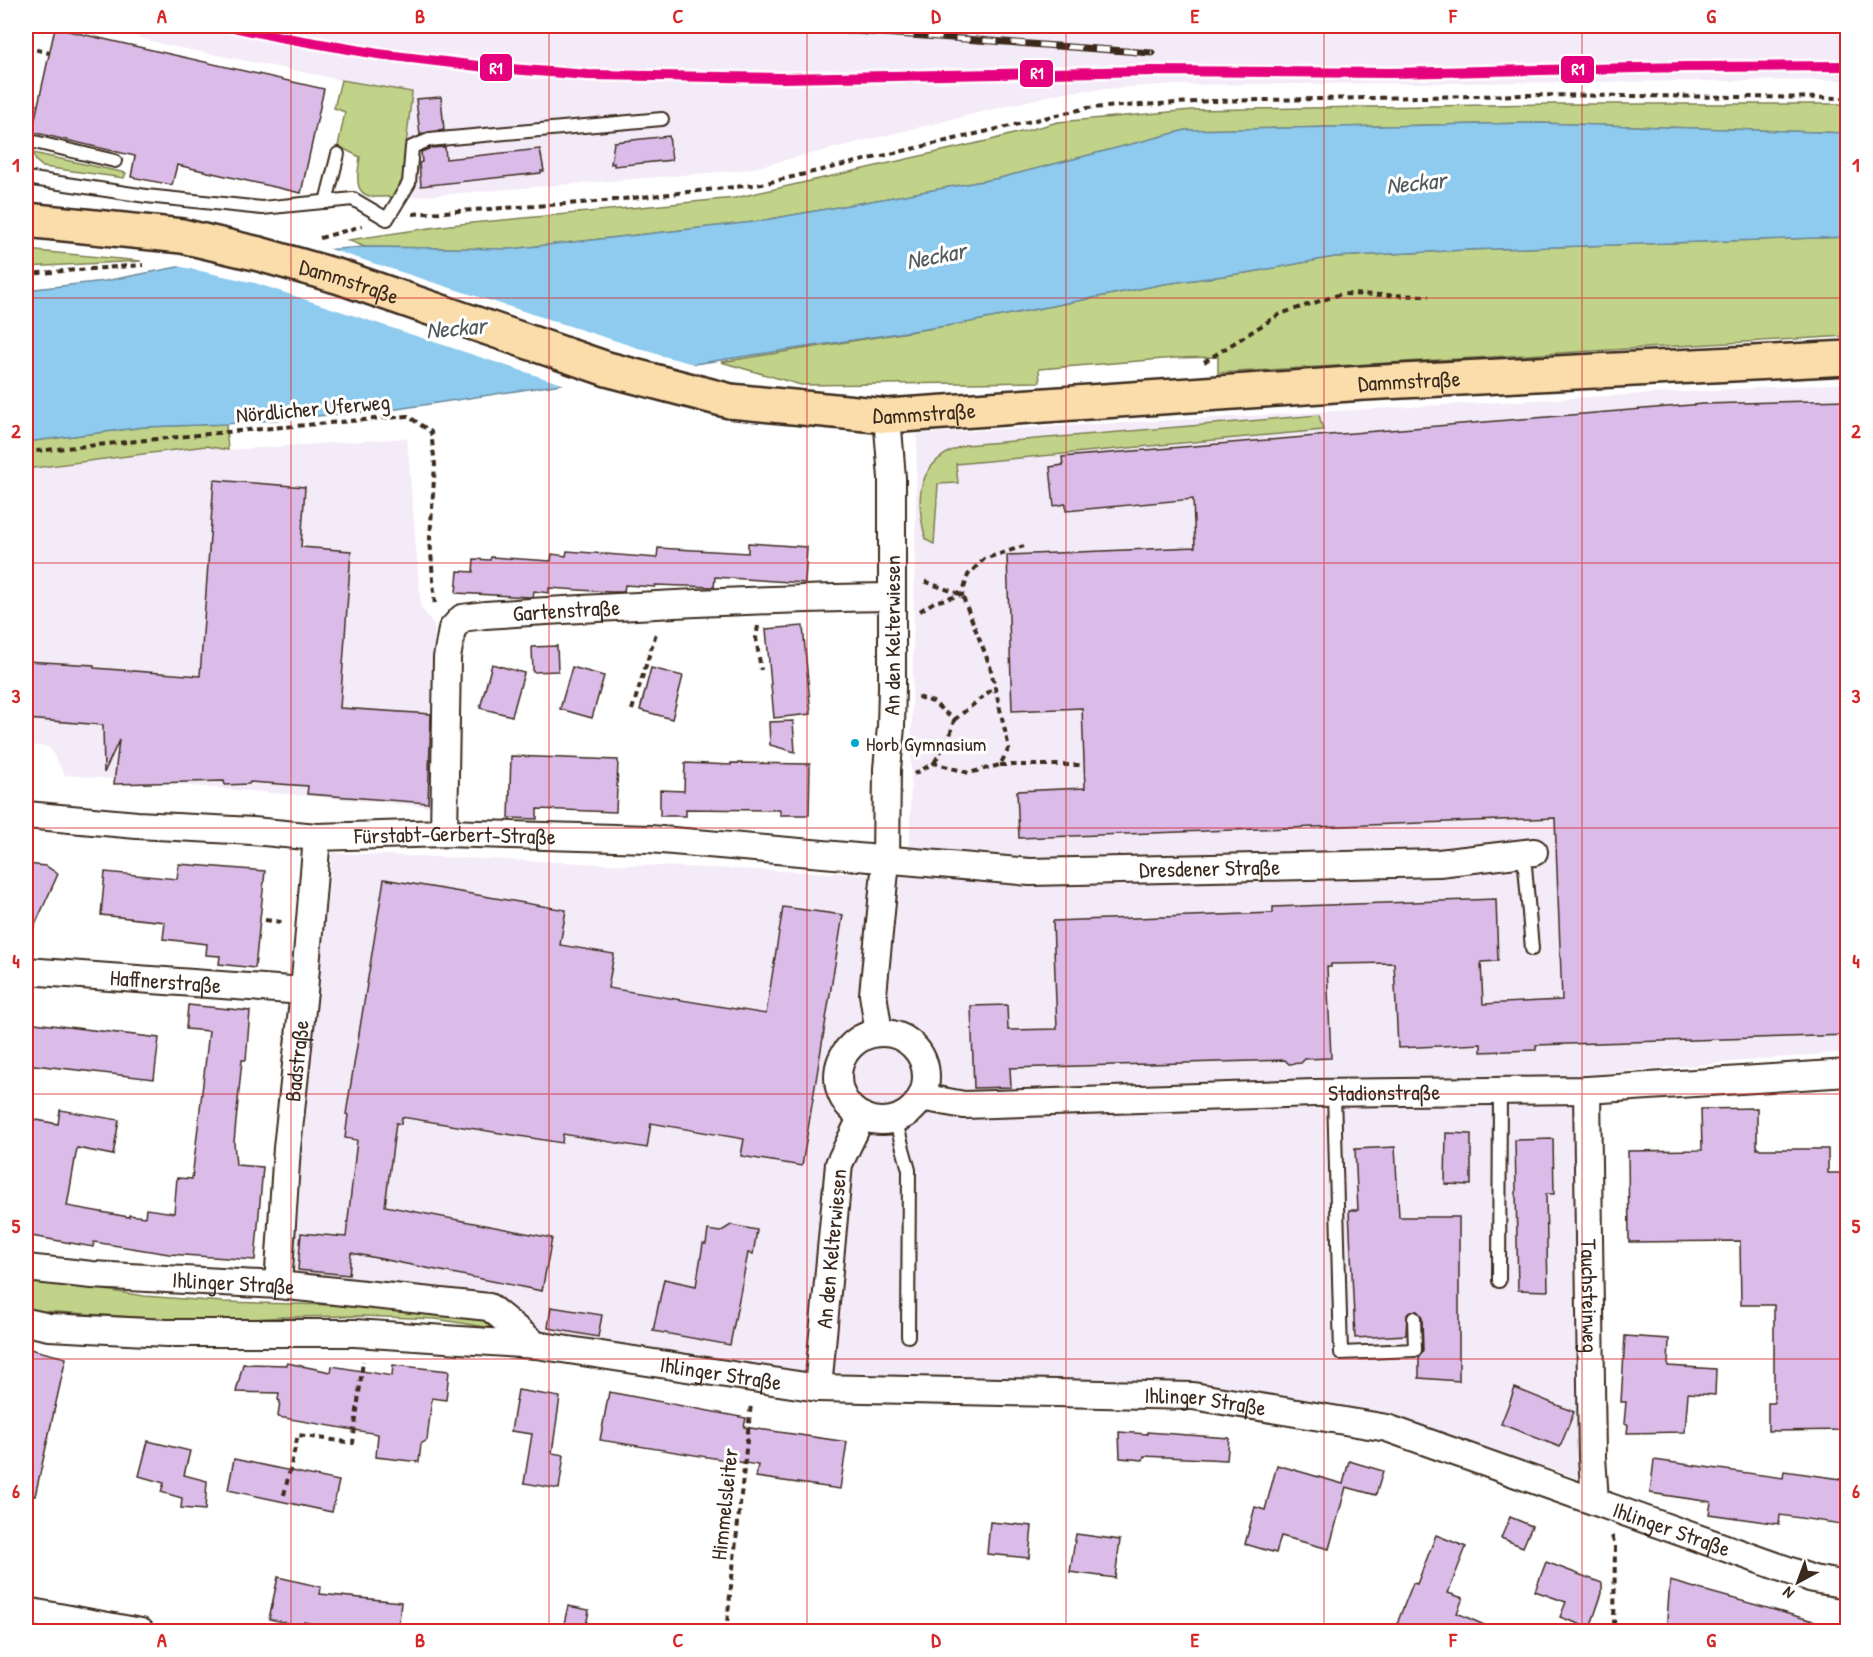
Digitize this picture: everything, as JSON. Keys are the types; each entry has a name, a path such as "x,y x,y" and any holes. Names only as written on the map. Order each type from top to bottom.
{"main road":[{"name":"Dammstraße","path":"26,220 182,236 259,254 340,277 607,369 730,401 887,416 1364,383 1848,358"}],"street":[{"name":"An den Kelterwiesen","path":"879,1033 873,994 886,861 892,687 892,478 887,416"},
{"name":"Gartenstraße","path":"452,628 462,618 484,615 761,599 891,597"},
{"path":"444,833 447,658 452,628"},
{"name":"Fürstabt-Gerbert-Straße","path":"26,815 317,837 444,833 650,839 886,861"},
{"name":"Badstraße","path":"278,1285 287,1148 304,991 317,837"},
{"name":"Dresdener Straße","path":"886,861 1030,872 1439,863 1529,853"},
{"name":"Haffnerstraße","path":"26,971 304,991"},
{"path":"892,1034 904,1038 915,1047 926,1071 926,1084 921,1097 913,1108 895,1119 875,1120 862,1116 850,1107 839,1081 840,1067 845,1053 854,1042 866,1035 892,1034"},
{"name":"Stadionstraße","path":"921,1097 964,1105 1334,1093 1587,1090 1848,1073"},
{"name":"Tauchsteinweg","path":"1587,1090 1592,1457 1597,1502"},
{"name":"An den Kelterwiesen","path":"818,1388 839,1164 862,1116"},
{"name":"Ihlinger Straße","path":"26,1268 92,1275 278,1285 489,1307 536,1345"},
{"name":"Ihlinger Straße","path":"26,1322 49,1327 167,1333 367,1334 536,1345 818,1388 1193,1396 1387,1428 1813,1579 1848,1585"},
{"path":"26,1611 141,1632"}],"lane":[{"path":"26,178 146,196 262,208 353,199 387,219 409,183 412,147 429,140 662,118"},
{"path":"26,140 115,161"},
{"path":"326,202 338,154"},
{"path":"1529,853 1532,949"},
{"path":"1499,1281 1500,1091"},
{"path":"1334,1093 1341,1353 1415,1350 1414,1318"},
{"path":"895,1119 909,1170 908,1336"}],"path":[{"path":"26,47 49,53"},
{"path":"387,219 412,214 595,202 762,184 1087,108 1212,101 1526,95 1848,98"},
{"path":"26,274 148,265"},
{"path":"1202,364 1280,314 1341,294 1429,296"},
{"name":"Nördlicher Uferweg","path":"26,452 238,430 408,416 431,432 435,465 430,538 435,608 452,628"},
{"path":"1000,765 1009,748 990,666 962,595 968,575 984,559 1024,546"},
{"path":"921,580 962,595"},
{"path":"892,631 934,602 962,595"},
{"path":"760,670 756,638 761,599"},
{"path":"632,710 657,634 661,604"},
{"path":"892,687 933,702 954,720"},
{"path":"887,788 934,763 950,736 954,720 995,687"},
{"path":"934,763 969,773 1000,765 1080,765"},
{"path":"284,1495 298,1435 353,1443 367,1334"},
{"name":"Himmelsleiter","path":"726,1632 754,1380"},
{"path":"1597,1502 1615,1545 1614,1632"}],"shaded area":[{"path":"97,26 1847,26 1848,80 1158,85 1064,92 745,170 400,198 357,83 166,45"},
{"path":"1847,383 1847,1052 1581,1075 1582,1480 1390,1414 1191,1384 801,1372 534,1330 495,1293 290,1276 332,853 909,876 917,434"},
{"path":"407,438 421,607 434,625 436,687 432,807 65,775 49,747 26,745 26,469 206,446 228,450"}],"green space":[{"path":"341,80 412,92 400,198 365,194 358,185 360,157 338,146 345,112 334,108"},
{"path":"1553,104 1847,104 1847,133 1538,123 1186,130 1000,178 754,222 511,249 365,247 348,240 450,225 735,198 991,140 1058,122 1192,110"},
{"path":"33,153 126,173 124,178 43,167 36,161"},
{"path":"1847,237 1847,336 1218,373 1218,357 1176,358 1039,369 1040,382 801,385 721,362 965,323 1164,284 1252,272 1334,257 1465,250"},
{"path":"26,250 141,261 26,267"},
{"path":"1319,415 1323,430 956,464 958,483 938,484 934,544 926,540 920,509 923,482 928,470 937,460 965,445"},
{"path":"226,424 228,450 206,446 26,469 26,442 144,427"},
{"path":"26,1278 144,1296 223,1302 441,1308 492,1322 492,1328 436,1319 360,1316 283,1317 212,1322 41,1311 26,1308"}],"water":[{"name":"Neckar","path":"1538,123 1847,133 1847,237 1465,250 1334,257 1252,272 1164,284 965,323 397,409 226,424 144,427 26,442 26,290 105,281 235,256 365,247 511,249 754,222 1000,178 1186,130"}],"pier":[{"path":"323,247 663,356 705,367 571,387 255,283 173,265 234,253"}],"building":[{"path":"55,28 324,89 301,193 177,165 172,185 131,177 135,156 32,132"},
{"path":"441,97 444,130 420,135 416,99"},
{"path":"669,136 672,160 614,166 614,163 611,164 614,142"},
{"path":"445,147 446,159 540,149 544,171 421,186 419,163 422,162 421,152 431,148"},
{"path":"1848,400 1848,1035 1536,1045 1536,1050 1481,1052 1481,1044 1398,1048 1394,963 1331,964 1331,967 1327,967 1331,1058 1305,1059 1301,1063 1289,1064 1285,1060 1010,1068 1011,1087 974,1088 971,1006 1007,1005 1008,1030 1057,1029 1053,921 1273,913 1273,907 1496,899 1498,961 1481,962 1483,1004 1562,1000 1555,818 1019,838 1017,791 1085,788 1082,708 1012,711 1007,555 1195,547 1193,499 1066,511 1066,504 1054,506 1050,467 1063,465 1062,457 1703,404"},
{"path":"214,480 305,487 301,547 351,551 340,708 431,714 428,803 307,794 308,786 250,782 249,784 225,785 224,781 114,784 119,740 104,773 103,725 26,719 26,661 94,665 94,668 200,676"},
{"path":"748,543 807,547 805,583 715,577 714,587 625,585 624,592 549,588 549,593 534,591 533,597 456,593 458,571 473,572 474,559 490,560 491,557 551,561 552,554 566,556 567,551 657,558 658,548 748,553"},
{"path":"803,626 811,714 774,718 766,629"},
{"path":"557,646 558,671 533,672 532,647"},
{"path":"492,664 524,673 512,716 480,708"},
{"path":"572,667 604,676 592,718 560,709"},
{"path":"651,668 683,676 672,719 640,710"},
{"path":"793,721 795,752 770,745 769,722"},
{"path":"511,756 618,760 616,812 537,809 537,819 509,818"},
{"path":"685,763 810,764 809,815 780,815 780,810 686,809 686,816 660,816 660,790 684,791"},
{"path":"26,864 46,866 58,874 26,945"},
{"path":"179,864 265,871 255,968 219,964 220,956 206,955 207,944 163,939 165,922 101,915 105,872 177,879"},
{"path":"384,879 566,910 560,945 614,954 608,988 766,1014 783,907 843,915 802,1166 741,1156 744,1139 651,1123 647,1148 563,1134 562,1143 402,1117 401,1124 396,1123 385,1206 552,1238 542,1291 351,1253 349,1275 298,1270 301,1233 346,1237 357,1140 345,1138 348,1115 346,1114"},
{"path":"188,1005 250,1011 246,1060 242,1060 234,1142 236,1165 263,1167 255,1260 169,1254 94,1242 93,1247 26,1235 26,1118 58,1124 60,1110 119,1120 113,1155 77,1148 67,1206 129,1217 129,1215 145,1217 146,1209 174,1213 177,1178 192,1179 209,1031 186,1029"},
{"path":"26,1022 159,1038 154,1079 26,1064"},
{"path":"1757,1108 1757,1149 1828,1149 1828,1173 1848,1173 1848,1430 1768,1431 1768,1403 1774,1403 1774,1305 1741,1305 1740,1241 1629,1242 1628,1151 1702,1150 1701,1109"},
{"path":"1446,1133 1471,1134 1471,1185 1445,1184"},
{"path":"1553,1139 1554,1194 1546,1194 1548,1291 1518,1290 1515,1140"},
{"path":"1395,1147 1399,1217 1459,1217 1459,1381 1419,1378 1419,1357 1423,1350 1422,1318 1417,1311 1410,1311 1407,1315 1406,1335 1355,1338 1349,1210 1358,1210 1355,1149"},
{"path":"731,1225 757,1230 753,1254 748,1253 730,1345 653,1331 664,1279 696,1286 703,1244 706,1244 708,1230 720,1232"},
{"path":"551,1307 602,1315 598,1337 548,1328"},
{"path":"1625,1336 1669,1339 1668,1366 1716,1369 1715,1395 1688,1393 1685,1432 1627,1433 1628,1425 1624,1424 1626,1402 1621,1402"},
{"path":"26,1348 66,1358 35,1496 26,1494"},
{"path":"287,1363 331,1372 332,1366 392,1376 393,1365 449,1371 446,1400 432,1398 427,1440 421,1444 419,1462 376,1457 378,1434 278,1417 279,1393 236,1392 243,1364 287,1365"},
{"path":"1515,1388 1574,1412 1560,1447 1501,1424"},
{"path":"518,1390 560,1397 552,1453 564,1455 559,1489 524,1483 532,1434 511,1431"},
{"path":"609,1392 746,1418 744,1427 847,1442 840,1489 756,1477 758,1465 600,1440"},
{"path":"1119,1432 1229,1438 1227,1460 1144,1456 1143,1460 1120,1458"},
{"path":"148,1441 190,1451 184,1475 207,1481 205,1510 181,1508 182,1498 161,1492 164,1483 139,1476"},
{"path":"234,1459 339,1481 332,1512 228,1490"},
{"path":"1654,1460 1783,1478 1784,1471 1848,1480 1848,1525 1780,1515 1779,1524 1709,1514 1711,1502 1650,1493"},
{"path":"1349,1461 1383,1471 1376,1495 1346,1487 1329,1549 1281,1536 1276,1553 1245,1544 1255,1507 1265,1510 1277,1465 1343,1484"},
{"path":"1510,1517 1532,1526 1523,1547 1501,1538"},
{"path":"990,1522 1032,1526 1029,1558 987,1554"},
{"path":"1076,1534 1120,1540 1115,1578 1070,1572"},
{"path":"1436,1535 1466,1547 1448,1593 1463,1598 1457,1613 1500,1632 1409,1632 1396,1626 1413,1583 1417,1584"},
{"path":"1546,1562 1602,1583 1602,1593 1590,1628 1560,1617 1566,1602 1535,1591"},
{"path":"278,1577 321,1587 320,1594 401,1602 398,1632 347,1632 304,1622 303,1626 269,1619"},
{"path":"1670,1581 1828,1625 1827,1632 1666,1632"},
{"path":"568,1606 589,1610 585,1632 562,1632"}],"railway":[{"path":"788,26 1152,53"}],"transit line":[{"name":"R1","path":"229,26 378,54 486,67 588,75 782,78 1153,71 1391,73 1848,66"}],"place":[{"name":"Horb Gymnasium","path":"855,743"}]}
